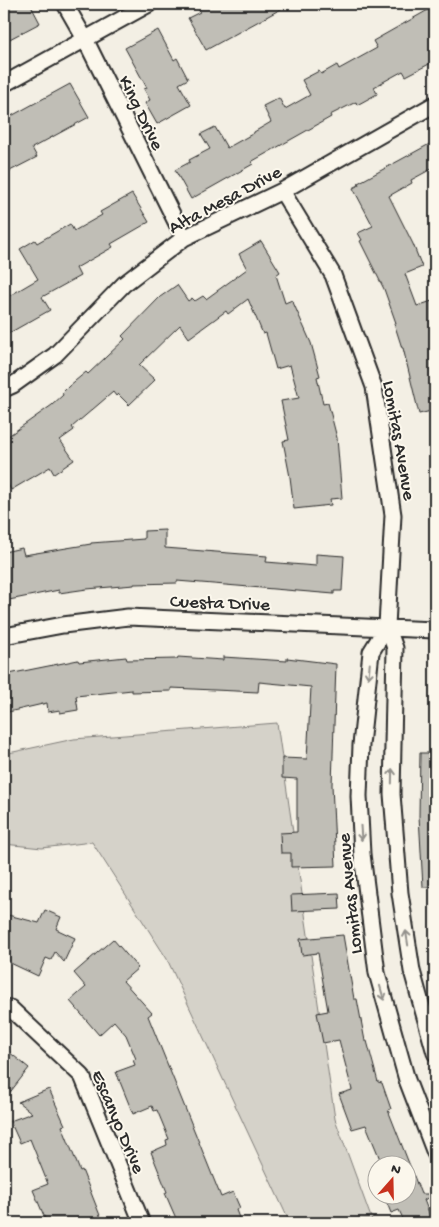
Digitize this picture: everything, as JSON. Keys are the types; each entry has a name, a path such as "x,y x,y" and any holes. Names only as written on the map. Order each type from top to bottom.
{"street":[{"name":"King Drive","path":"65,4 85,39 184,238"},
{"path":"4,84 149,4"},
{"name":"Alta Mesa Drive","path":"4,389 55,355 124,284 184,238 282,191 435,104"},
{"name":"Lomitas Avenue","path":"282,191 333,275 374,387 394,515 387,626 395,648 392,794 400,893 412,971 435,1053"},
{"name":"Cuesta Drive","path":"4,636 64,625 128,617 387,626 435,630"},
{"name":"Lomitas Avenue","path":"387,626 371,652 361,745 359,796 362,854 377,973 407,1080 435,1153"},
{"name":"Escanyo Drive","path":"4,1007 10,1008 82,1076 142,1223"}],"shaded area":[{"path":"277,723 335,1119 373,1223 290,1223 167,959 92,842 42,848 4,844 4,754 74,739"}],"building":[{"path":"10,4 30,4 40,23 4,42 4,7"},
{"path":"209,4 290,4 206,50 188,18 200,12 198,9"},
{"path":"435,6 435,61 406,76 403,71 374,87 377,94 357,105 356,102 330,115 331,117 251,162 253,164 191,199 175,170 210,149 201,134 215,127 227,148 271,122 263,106 279,98 285,109 310,95 302,80 319,71 321,74 337,65 339,69 377,48 373,41"},
{"path":"158,30 174,60 177,58 188,79 179,84 191,105 157,124 145,103 150,100 144,89 147,88 125,48"},
{"path":"70,84 89,117 32,148 37,157 4,174 4,120"},
{"path":"435,141 435,167 411,180 412,183 389,196 413,244 422,267 405,274 417,306 435,300 435,338 432,339 435,354 435,410 419,414 403,348 394,323 396,323 384,289 360,241 362,240 358,233 373,226 353,188 359,185 358,183"},
{"path":"132,194 149,222 111,244 113,247 76,268 80,276 42,297 50,310 4,336 4,299 38,279 20,249 35,240 37,243 70,224 74,231 102,215 100,212"},
{"path":"261,241 280,272 276,275 285,303 292,300 311,343 320,376 317,377 323,404 328,403 337,438 342,498 330,499 331,505 294,509 283,441 289,440 281,401 299,398 290,365 276,369 266,333 263,334 248,299 228,314 226,311 189,338 180,325 139,365 155,380 129,405 118,394 116,396 113,392 72,427 74,430 60,440 74,460 54,474 50,467 11,490 4,477 4,439 52,405 63,395 62,393 69,386 86,372 88,374 125,339 122,336 160,297 177,285 188,301 192,298 195,301 203,296 206,299 247,269 239,254"},
{"path":"165,530 165,548 267,556 266,562 316,566 316,554 344,556 342,591 334,591 334,594 177,581 177,583 134,584 59,593 59,590 4,601 4,552 22,548 24,555 91,543 144,539 144,531"},
{"path":"126,657 127,660 177,659 178,657 223,660 223,657 287,661 287,658 336,664 332,785 336,866 291,867 291,853 281,853 280,833 297,832 297,779 282,778 282,758 307,759 311,687 259,682 258,692 171,688 171,691 132,692 132,690 76,696 78,710 60,713 60,710 48,712 47,703 4,713 4,675 78,660 79,662"},
{"path":"420,753 435,753 435,887 423,887 419,816"},
{"path":"339,893 340,909 292,911 291,895"},
{"path":"45,910 61,917 56,929 75,938 64,962 55,952 51,960 46,958 38,976 4,960 4,914 39,923"},
{"path":"343,935 354,999 357,999 365,1041 367,1041 378,1082 382,1083 391,1109 388,1110 405,1154 378,1154 366,1125 352,1129 339,1094 352,1090 339,1040 323,1043 317,1013 328,1011 318,953 302,955 300,939"},
{"path":"113,939 138,968 123,981 152,1013 148,1016 221,1197 233,1192 240,1208 236,1210 241,1223 178,1223 151,1152 167,1145 166,1140 169,1139 157,1110 154,1111 152,1106 133,1114 116,1072 135,1065 133,1060 136,1059 126,1035 114,1021 99,1035 70,1001 86,987 74,973"},
{"path":"4,1048 29,1068 4,1100"},
{"path":"49,1089 65,1125 62,1126 80,1171 82,1170 103,1223 47,1223 33,1190 48,1184 30,1139 20,1143 10,1121 32,1113 18,1102"},
{"path":"416,1181 421,1194 435,1194 424,1200 433,1223 405,1223 399,1210 391,1213 387,1204 416,1204"}]}
